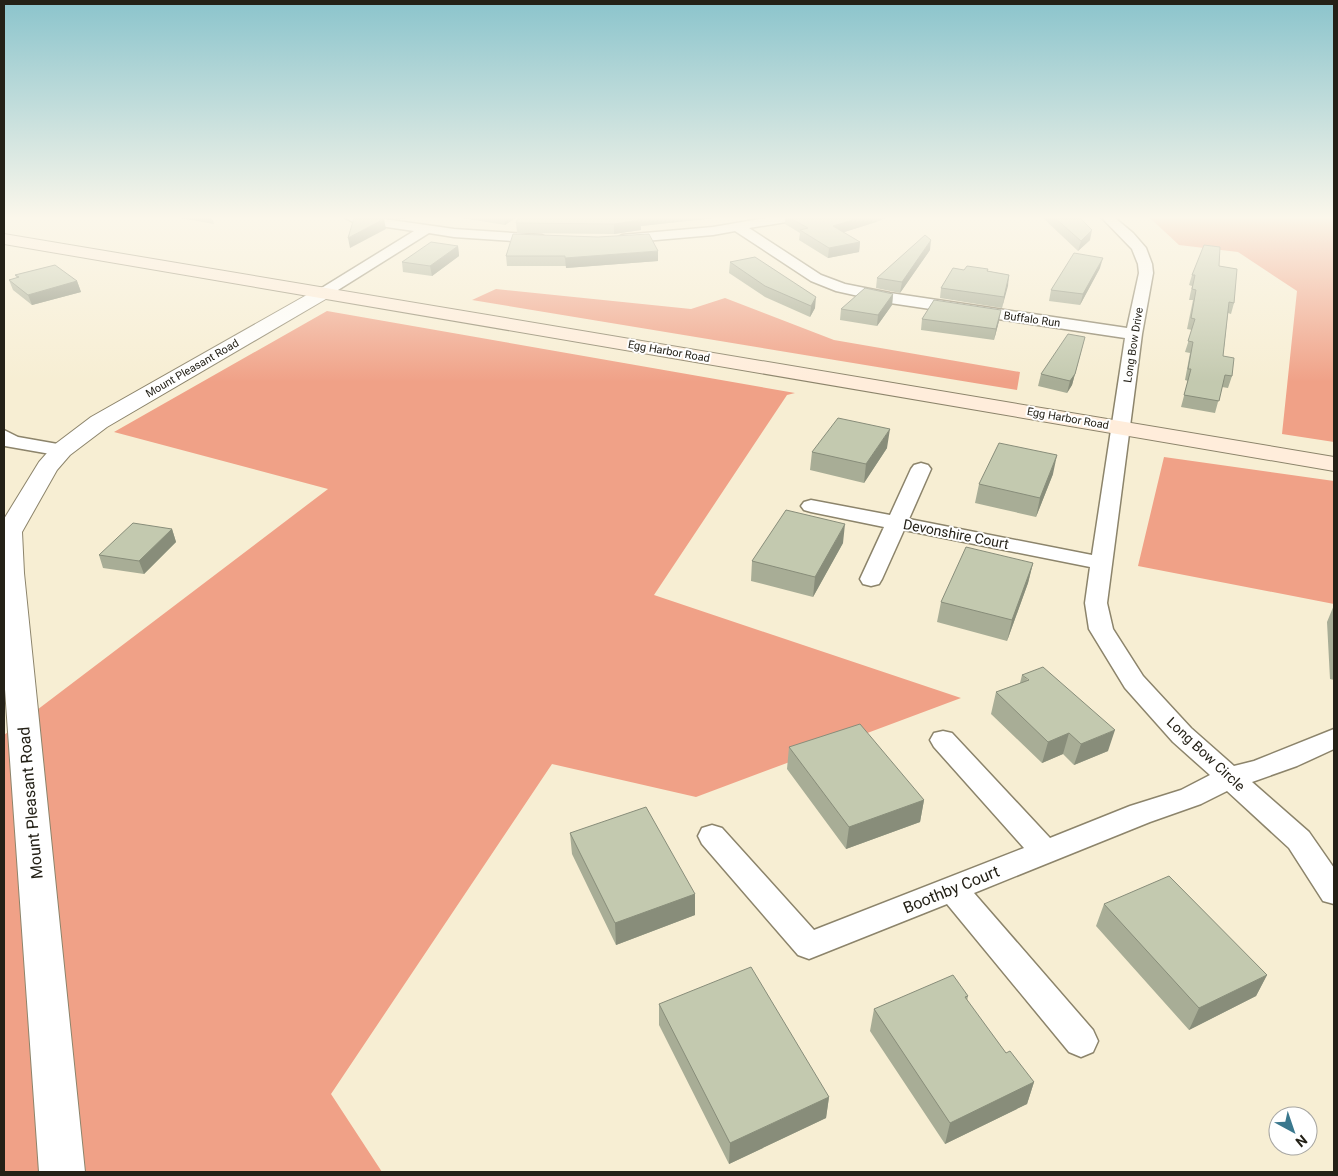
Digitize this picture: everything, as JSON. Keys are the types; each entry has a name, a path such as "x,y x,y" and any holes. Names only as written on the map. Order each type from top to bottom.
{"main road":[{"name":"Egg Harbor Road","path":"209,273 1334,464"}],"street":[{"path":"325,292 355,273"},
{"name":"Buffalo Run","path":"808,273 841,288 890,298 1134,334"},
{"name":"Long Bow Drive","path":"1120,427 1134,334 1146,273"},
{"name":"Mount Pleasant Road","path":"62,1172 10,573 9,532 47,467 62,450 99,422 325,292"},
{"name":"Long Bow Circle","path":"1120,427 1096,603 1101,629 1134,682 1182,735 1299,840 1334,892"},
{"path":"4,436 12,442 62,450"},
{"path":"871,579 921,469"},
{"name":"Devonshire Court","path":"811,506 1101,563"},
{"name":"Boothby Court","path":"712,836 809,946 1140,814 1191,797 1230,777 1258,770 1287,759 1334,738"},
{"path":"943,740 1045,852"},
{"path":"952,888 1081,1042"}],"shaded area":[{"path":"1270,273 1334,273 1334,442 1282,434 1297,291"},
{"path":"496,289 691,309 725,298 834,340 1020,372 1017,390 472,300"},
{"path":"327,311 795,393 787,395 654,595 961,698 696,797 552,764 331,1094 382,1172 4,1172 4,735 328,489 114,432"},
{"path":"1164,457 1334,481 1334,604 1138,566"}],"building":[{"path":"23,273 66,273 77,281 28,295 9,280 19,277 15,275"},
{"path":"746,273 779,273 816,297 811,306 765,286"},
{"path":"883,273 908,273 902,282 877,278"},
{"path":"950,273 997,273 1009,275 1004,297 941,288"},
{"path":"1062,273 1095,273 1083,294 1051,290"},
{"path":"1193,273 1237,273 1234,303 1229,302 1223,356 1234,358 1232,376 1225,375 1219,401 1184,395 1191,369 1188,369 1193,342 1188,341 1195,319 1191,318 1196,290 1192,289 1195,275 1192,275"},
{"path":"865,288 893,294 878,315 841,309"},
{"path":"934,300 1001,310 996,329 922,319"},
{"path":"1068,334 1085,337 1075,374 1070,381 1041,374"},
{"path":"838,418 890,429 866,464 812,452"},
{"path":"999,443 1057,455 1040,498 979,484"},
{"path":"786,510 845,524 815,577 752,561"},
{"path":"133,523 172,529 139,561 99,555"},
{"path":"966,547 1033,563 1012,620 941,602"},
{"path":"1043,667 1115,730 1081,744 1069,733 1048,742 996,692 1029,680 1022,675"},
{"path":"860,724 924,800 849,827 789,747"},
{"path":"646,807 695,894 615,923 570,833"},
{"path":"1169,876 1267,975 1199,1008 1104,904"},
{"path":"751,967 829,1097 730,1143 659,1004"},
{"path":"953,975 968,996 965,997 1006,1053 1010,1051 1034,1082 950,1123 874,1009"}]}
